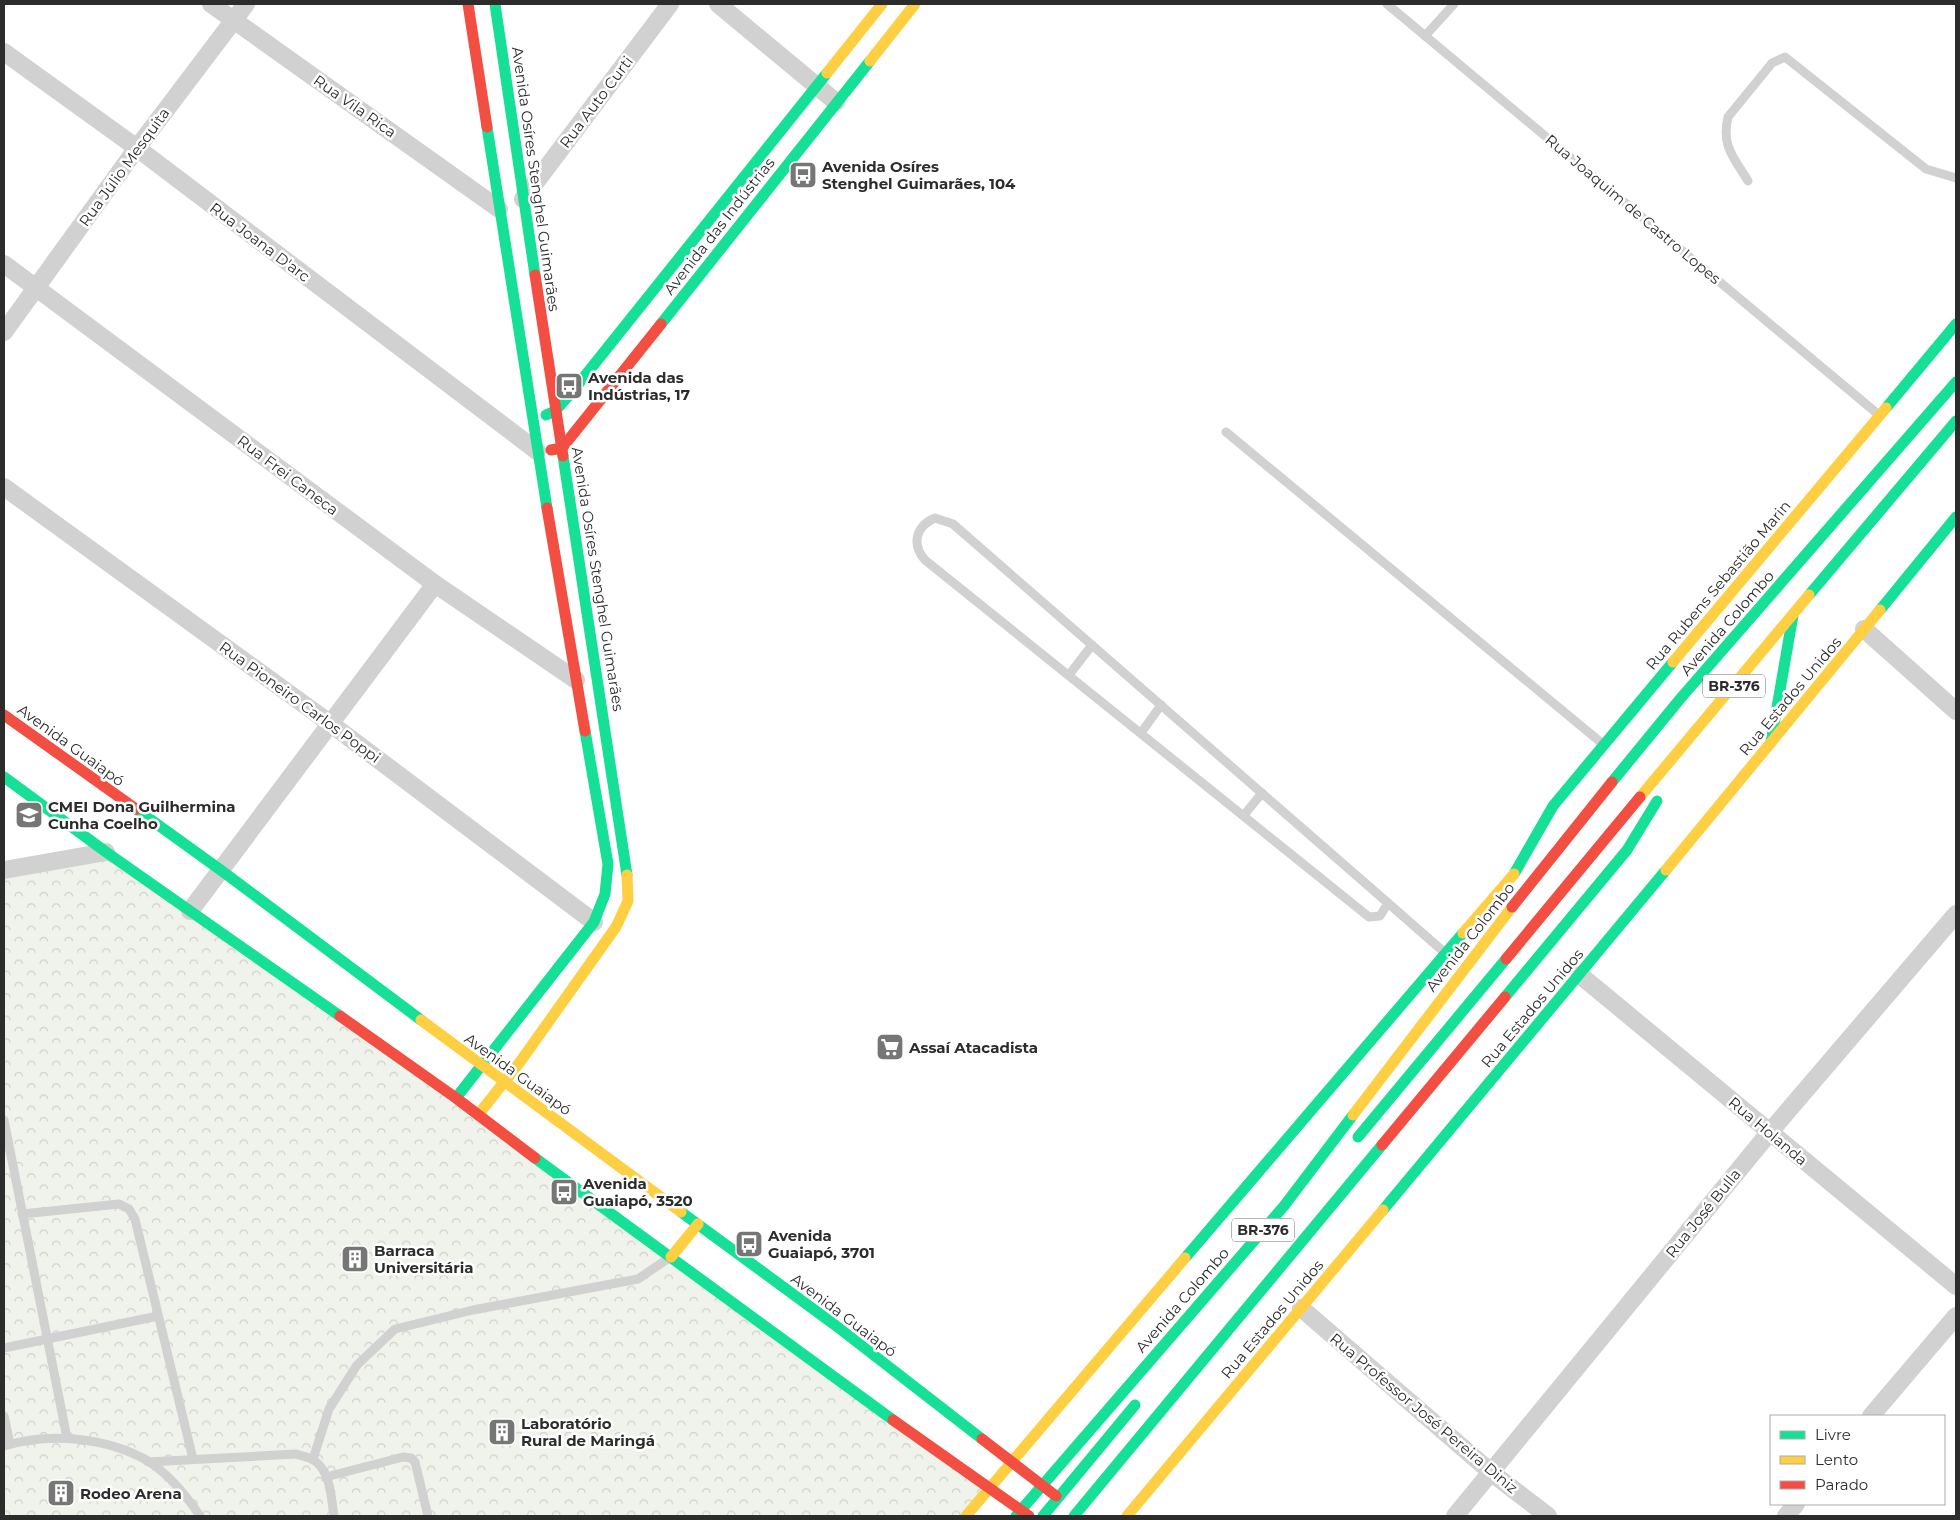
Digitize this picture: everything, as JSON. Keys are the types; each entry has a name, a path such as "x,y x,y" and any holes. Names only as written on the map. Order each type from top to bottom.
{"main road":[{"path":"456,1098 594,922 603,903 608,886 608,864 537,451 468,4"},
{"name":"Avenida Osíres Stenghel Guimarães","path":"478,1115 505,1083 616,927 628,902 626,870 555,411 495,4"},
{"name":"Avenida das Indústrias","path":"532,420 555,411 882,4"},
{"name":"Avenida das Indústrias","path":"562,448 915,4"},
{"name":"Rua Rubens Sebastião Marin","path":"1514,874 1553,806 1956,324"},
{"name":"Avenida Colombo","path":"1016,1516 1284,1206 1493,930 1680,699 1956,382"},
{"name":"BR-376","path":"1348,1149 1956,421"},
{"path":"537,451 562,448"},
{"name":"Rua Estados Unidos","path":"1127,1516 1580,975 1956,517"},
{"path":"1771,742 1793,614"},
{"path":"1576,808 1680,699"},
{"name":"Avenida Guaiapó","path":"4,715 222,871 481,1066 834,1325 1011,1463 1067,1504 1078,1515"},
{"path":"1078,1515 1626,850 1704,723"},
{"path":"4,777 106,852 456,1098 989,1489 1029,1516"},
{"path":"966,1516 1514,874 1545,841"},
{"path":"671,1257 698,1224"},
{"path":"1042,1516 1146,1392"}],"street":[{"name":"Rua Vila Rica","path":"211,4 499,209"},
{"name":"Rua Júlio Mesquita","path":"4,332 137,148 246,4"},
{"name":"Rua Auto Curti","path":"523,199 670,4"},
{"path":"718,4 836,102"},
{"name":"Rua Joana D'arc","path":"4,52 137,148 537,451"},
{"name":"Rua Frei Caneca","path":"4,264 435,584 576,680"},
{"path":"514,435 532,420"},
{"name":"Rua Pioneiro Carlos Poppi","path":"4,487 331,724 594,922"},
{"path":"190,911 222,871 435,584"},
{"path":"1864,629 1956,711"},
{"path":"4,870 106,852"},
{"name":"Rua José Bulla","path":"1455,1516 1769,1133 1956,914"},
{"name":"Rua Holanda","path":"1580,975 1956,1286"},
{"name":"Rua Professor José Pereira Diniz","path":"1301,1308 1492,1473 1548,1516"},
{"path":"1872,1415 1956,1316"},
{"path":"1786,1516 1795,1505"}],"lane":[{"name":"Rua Joaquim de Castro Lopes","path":"1387,4 1879,415"},
{"path":"1425,36 1454,4"},
{"path":"1748,181 1726,144 1725,128 1728,117 1772,62 1785,57 1926,169 1956,178"},
{"path":"1226,432 1604,745"},
{"path":"1388,903 1380,916 1369,917 922,556 918,552 917,534 926,522 935,518 953,524 1262,793 1388,903 1446,954"},
{"path":"1069,675 1092,645"},
{"path":"1141,733 1161,705"},
{"path":"1244,816 1262,793"},
{"path":"4,1120 67,1438"},
{"path":"22,1214 119,1204 129,1209 135,1219 193,1459"},
{"path":"313,1459 329,1409 357,1364 395,1330 473,1310 638,1279 671,1257"},
{"path":"4,1348 158,1316"},
{"path":"4,1416 7,1445 38,1439 67,1438 109,1446 130,1453 148,1462 184,1492 200,1516"},
{"path":"148,1462 296,1454 313,1459 324,1470 334,1516"},
{"path":"326,1477 403,1457 411,1458 415,1462 428,1516"}],"green space":[{"path":"106,852 989,1489 967,1516 4,1516 4,870"}],"traffic: fast":[{"path":"495,4 535,275"},
{"path":"661,324 870,61"},
{"path":"546,415 555,411 572,392 827,73"},
{"path":"487,127 547,508"},
{"path":"1886,408 1956,324"},
{"path":"1612,782 1680,699 1956,382"},
{"path":"1809,595 1956,421"},
{"path":"563,456 627,875"},
{"path":"1880,610 1956,517"},
{"path":"1771,742 1793,615"},
{"path":"1514,874 1553,806 1673,662"},
{"path":"456,1098 594,922 605,894 608,864 585,731"},
{"path":"4,777 106,852 340,1016"},
{"path":"1505,997 1627,850 1657,801"},
{"path":"136,809 421,1020"},
{"path":"1383,1210 1666,870"},
{"path":"1185,1258 1463,933"},
{"path":"1358,1137 1506,959"},
{"path":"1016,1516 1284,1206 1353,1115"},
{"path":"1074,1516 1382,1145"},
{"path":"535,1158 893,1420"},
{"path":"681,1212 835,1325 982,1439"},
{"path":"1043,1516 1135,1405"}],"traffic: slow":[{"path":"827,73 882,4"},
{"path":"870,61 915,4"},
{"path":"1673,662 1886,408"},
{"path":"1640,797 1809,595"},
{"path":"1666,870 1880,610"},
{"path":"1463,933 1514,874"},
{"path":"478,1115 520,1062 616,927 628,901 627,875"},
{"path":"1353,1115 1512,907"},
{"path":"421,1020 681,1212"},
{"path":"1127,1516 1383,1210"},
{"path":"671,1257 698,1224"},
{"path":"966,1516 1185,1258"}],"traffic: jam":[{"path":"468,4 487,127"},
{"path":"535,275 563,456"},
{"path":"551,450 562,448 661,324"},
{"path":"547,508 585,731"},
{"path":"4,715 136,809"},
{"path":"1512,907 1612,782"},
{"path":"1506,959 1640,797"},
{"path":"1382,1145 1505,997"},
{"path":"340,1016 456,1098 535,1158"},
{"path":"893,1420 1029,1516"},
{"path":"982,1439 1056,1496"}],"place":[{"name":"Avenida Osíres Stenghel Guimarães, 104","path":"803,175"},
{"name":"Avenida das Indústrias, 17","path":"569,386"},
{"name":"CMEI Dona Guilhermina Cunha Coelho","path":"29,815"},
{"name":"Assaí Atacadista","path":"890,1047"},
{"name":"Avenida Guaiapó, 3520","path":"564,1192"},
{"name":"Avenida Guaiapó, 3701","path":"749,1244"},
{"name":"Barraca Universitária","path":"355,1259"},
{"name":"Laboratório Rural de Maringá","path":"502,1432"},
{"name":"Rodeo Arena","path":"61,1493"}]}
